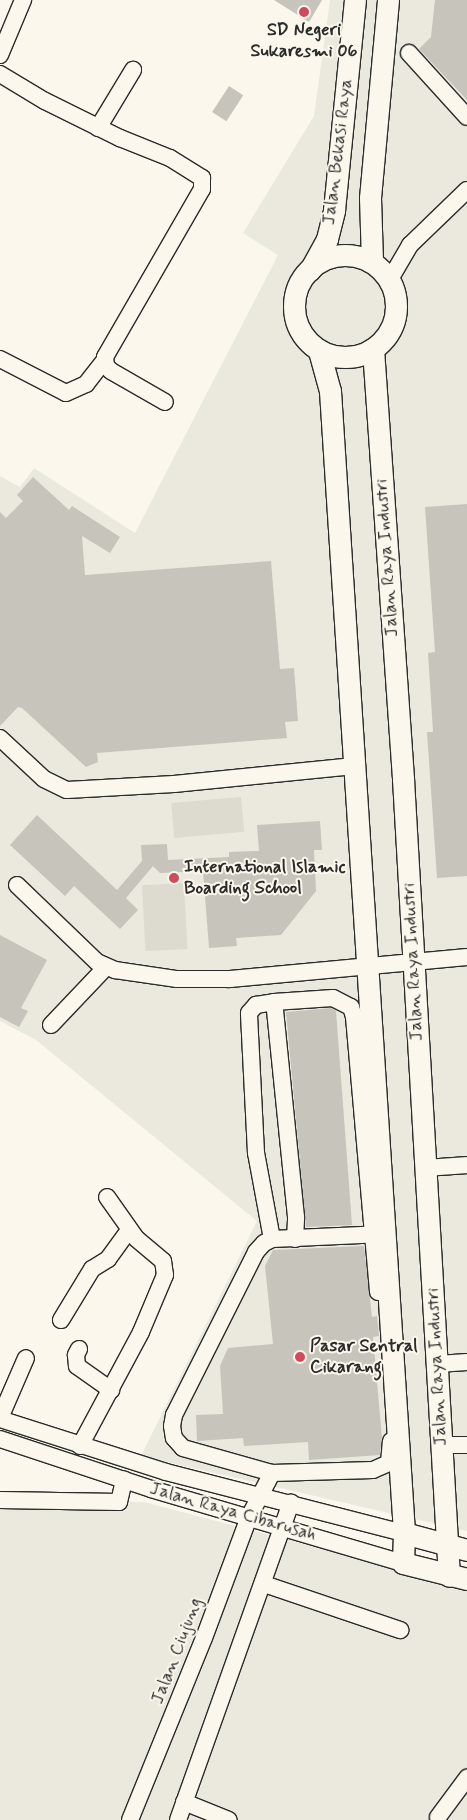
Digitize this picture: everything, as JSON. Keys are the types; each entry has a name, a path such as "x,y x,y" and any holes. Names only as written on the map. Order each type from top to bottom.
{"main road":[{"name":"Jalan Bekasi Raya","path":"309,270 327,239 334,210 355,0"},
{"name":"Jalan Bekasi Raya","path":"372,261 371,189 388,0"},
{"path":"336,256 372,261 389,280 395,295 392,326 373,349 355,356 337,357 320,350 299,328 295,313 295,297 309,270 336,256"},
{"name":"Jalan Raya Industri","path":"373,349 426,1168 441,1445 458,1548 458,1577"},
{"path":"320,350 330,391 367,965 379,1234 404,1532 403,1563"},
{"name":"Jalan Raya Cibarusah","path":"404,1532 458,1548"},
{"name":"Jalan Raya Cibarusah","path":"403,1563 458,1577"}],"street":[{"path":"0,55 22,0"},
{"path":"409,53 467,117"},
{"path":"98,128 133,70"},
{"path":"0,74 98,128 170,158 202,178 203,184 104,361 86,384 66,393 0,358"},
{"path":"389,280 410,245 467,190"},
{"path":"104,361 111,370 165,402"},
{"path":"3,746 44,779 67,790 174,784 354,766"},
{"path":"17,885 105,968 194,980 467,957"},
{"path":"52,1024 105,968"},
{"path":"272,1239 256,1153 250,1013 256,1005 333,998 351,1007 379,1234 392,1448 389,1463 373,1470 272,1473 183,1448 174,1438 172,1426 174,1415 256,1252 272,1239 379,1234"},
{"path":"274,1002 296,1217 295,1239"},
{"path":"426,1168 467,1165"},
{"path":"80,1446 141,1332 165,1275 163,1261 129,1230 107,1197"},
{"path":"61,1320 92,1270 108,1259 129,1230"},
{"path":"79,1349 76,1356 77,1366 110,1390"},
{"path":"0,1419 26,1358"},
{"path":"438,1364 467,1362"},
{"name":"Jalan Raya Cibarusah","path":"0,1419 166,1472 404,1532"},
{"name":"Jalan Raya Cibarusah","path":"0,1439 124,1480 403,1563"},
{"path":"441,1445 467,1445"},
{"name":"Jalan Ciujung","path":"130,1820 201,1647 249,1517 272,1473"},
{"path":"0,1500 119,1502 124,1480"},
{"path":"178,1820 264,1584 291,1503"},
{"path":"264,1584 400,1630"},
{"path":"438,1817 467,1778"},
{"path":"184,1802 229,1820"}],"shaded area":[{"path":"330,0 467,0 467,1531 141,1456 257,1221 36,1040 0,1021 0,476 20,487 34,468 135,533 278,255 243,233 314,116"},
{"path":"241,797 244,832 174,838 171,803"},
{"path":"184,883 187,949 146,951 142,885"},
{"path":"0,1500 144,1502 467,1587 467,1820 0,1820"}],"building":[{"name":"SD Negeri Sukaresmi 06","path":"274,0 322,0 309,22"},
{"path":"435,0 467,0 467,100 419,49 431,37"},
{"path":"229,86 243,95 226,121 212,112"},
{"path":"33,477 69,510 72,506 120,537 110,553 82,536 85,575 271,561 280,669 294,668 298,721 285,722 287,738 97,753 98,762 86,767 22,708 18,707 0,726 0,512 6,518 23,501 17,495"},
{"path":"467,504 467,876 437,878 427,732 433,732 428,653 435,652 425,507"},
{"path":"37,815 117,890 142,861 141,845 167,844 168,860 229,857 229,852 259,851 257,825 320,821 322,850 314,850 316,891 281,935 236,938 237,946 209,948 203,871 160,873 153,866 126,898 138,910 120,929 74,886 65,896 10,845"},
{"path":"0,935 47,960 21,1008 28,1011 19,1027 0,1017"},
{"path":"331,1008 336,1011 352,1225 306,1227 286,1012"},
{"name":"Pasar Sentral Cikarang","path":"364,1246 372,1317 377,1316 379,1336 373,1337 382,1438 380,1455 309,1460 308,1442 244,1446 243,1438 197,1441 196,1415 223,1414 220,1366 228,1348 273,1344 265,1266 273,1250"}],"place":[{"name":"SD Negeri Sukaresmi 06","path":"304,12"},
{"name":"International Islamic Boarding School","path":"174,878"},
{"name":"Pasar Sentral Cikarang","path":"300,1357"}]}
